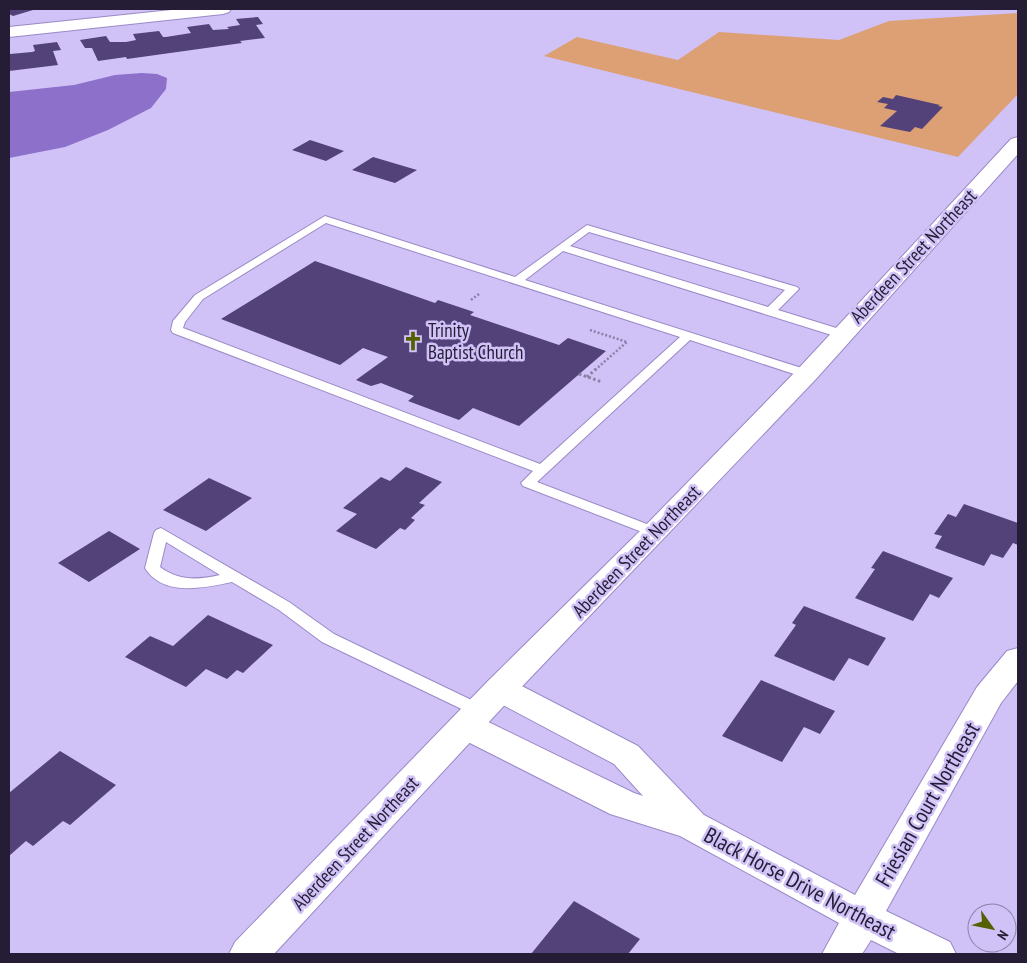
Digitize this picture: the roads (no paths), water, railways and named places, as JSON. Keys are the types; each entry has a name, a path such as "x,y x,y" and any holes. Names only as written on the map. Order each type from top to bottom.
{"street":[{"path":"9,32 88,16 223,9"},
{"name":"Aberdeen Street Northeast","path":"249,954 482,709 807,374 1018,143"},
{"name":"Friesian Court Northeast","path":"842,954 989,694 1018,659"},
{"name":"Black Horse Drive Northeast","path":"482,709 623,804 692,825 862,917 936,954"},
{"name":"Black Horse Drive Northeast","path":"482,709 626,755 692,825"}],"lane":[{"path":"542,470 177,330 179,321 199,297 325,219 807,374"},
{"path":"518,280 587,228 793,289 771,311"},
{"path":"562,247 842,334"},
{"path":"655,532 528,483 688,336"},
{"path":"235,576 197,584 177,584 163,578 152,568 161,533 235,576 284,606 328,638 482,709"}],"place":[{"name":"Trinity Baptist Church","path":"413,341"}]}
